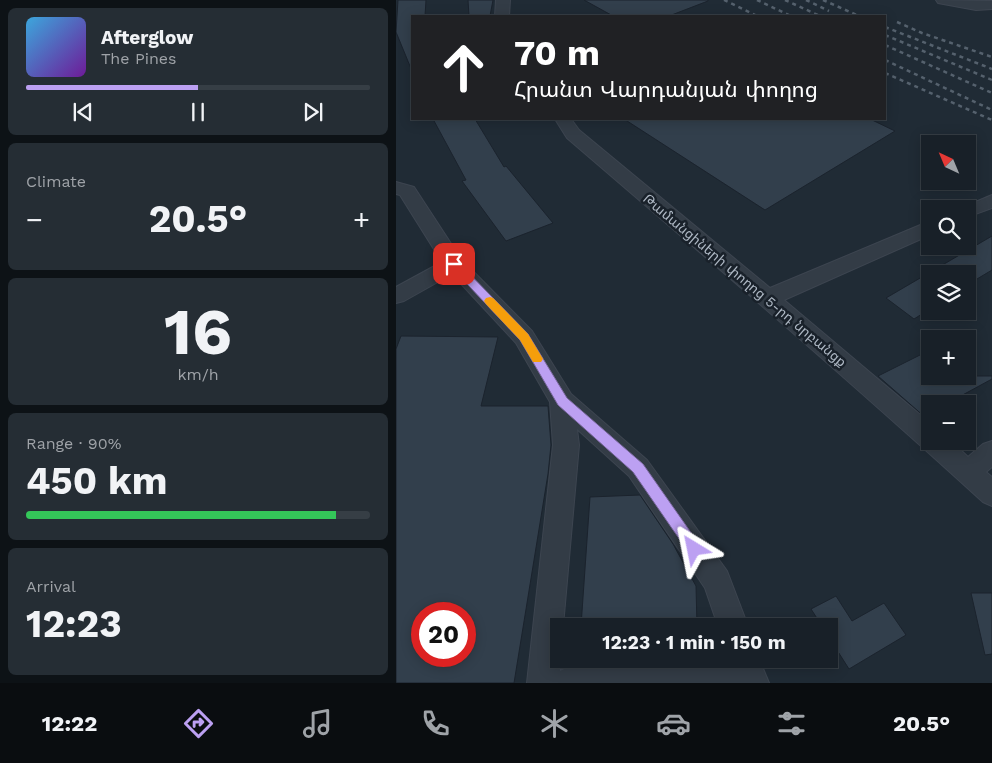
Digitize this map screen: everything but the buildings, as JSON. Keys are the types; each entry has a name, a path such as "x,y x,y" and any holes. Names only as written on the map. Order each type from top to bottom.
{"lane":[{"path":"502,15 503,0"},
{"path":"943,0 976,6 992,5"},
{"name":"Թամանցիների փողոց 5-րդ նրբանցք","path":"563,120 573,134 768,298 921,430"},
{"path":"396,188 407,191 454,264 524,337 562,401 638,468 717,581 730,618"},
{"path":"976,207 992,201"},
{"path":"768,298 921,232"},
{"path":"396,296 454,264"},
{"path":"543,683 566,445 562,401"},
{"path":"943,450 992,494"},
{"path":"968,472 992,452"},
{"path":"568,683 750,674"}],"railway":[{"path":"724,0 755,15"},
{"path":"757,0 789,15"},
{"path":"785,0 818,15"},
{"path":"806,0 829,11"},
{"path":"823,0 857,15"},
{"path":"897,22 922,33 992,57"},
{"path":"886,27 992,69"},
{"path":"886,35 992,80"},
{"path":"886,45 992,93"},
{"path":"886,60 992,110"},
{"path":"886,73 992,120"}],"slow traffic":[{"path":"490,301 524,337 537,359"}],"route":[{"path":"454,264 524,337 562,401 638,468 694,549"}]}
